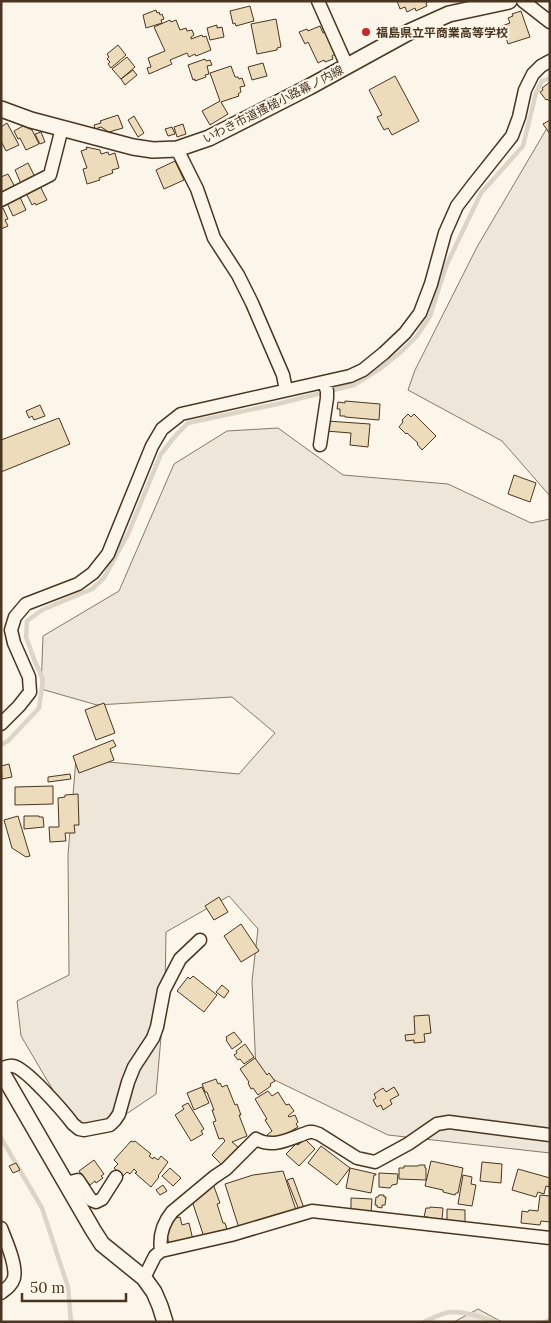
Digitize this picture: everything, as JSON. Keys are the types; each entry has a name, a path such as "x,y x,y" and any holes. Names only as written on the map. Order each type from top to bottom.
{"street":[{"path":"318,1 347,66"},
{"name":"いわき市道搔槌小路幕ノ内線","path":"1,109 31,120 133,147 153,150 177,149 209,138 411,31 449,14 509,1"},
{"path":"523,1 550,22"},
{"path":"1,724 30,692 29,677 14,643 11,630 15,618 26,604 78,584 93,573 108,554 152,446 162,429 181,414 350,376 363,370 384,353 405,333 420,313 431,284 445,233 457,206 512,136 519,117 525,90 533,74 550,61"},
{"path":"1,200 50,175 62,128"},
{"path":"177,149 197,189 214,238 238,274 252,303 283,375 286,390"},
{"path":"320,445 327,398 324,382"},
{"path":"165,1322 154,1292 144,1278 102,1244 92,1230 2,1072 8,1066 14,1066 21,1070 43,1090 79,1129 84,1130 110,1125 119,1114 134,1067 152,1038 161,1011 164,990 180,960 200,940"},
{"path":"162,1251 160,1243 161,1233 167,1218 172,1212 226,1170 256,1139 261,1142 276,1144 313,1132 357,1158 375,1162 408,1144 437,1124 442,1123 450,1122 550,1135"},
{"path":"66,1183 78,1180 91,1200 96,1202 102,1199 116,1177"},
{"path":"144,1278 155,1256 162,1251 231,1236 312,1211 550,1238"},
{"path":"1,1228 14,1267 14,1279 9,1287 1,1293"}],"shaded area":[{"path":"550,123 550,496 502,441 408,390 415,370 477,247"},
{"path":"278,428 343,475 448,484 531,523 550,519 550,1153 388,1135 256,1071 252,981 258,929 229,896 166,932 165,992 156,1094 110,1125 73,1124 21,1036 17,1001 69,975 68,855 76,759 239,774 275,733 232,697 97,705 41,689 43,636 119,591 174,464 227,431"},
{"path":"478,1309 502,1322 454,1322"}],"building":[{"path":"397,1 429,1 426,3 427,6 416,11 415,8 407,12 405,7 400,9"},
{"path":"250,6 254,21 236,26 235,23 233,24 230,11"},
{"path":"156,10 160,15 162,14 164,19 161,20 162,23 146,28 143,15"},
{"path":"521,11 530,37 508,44 502,26 510,23 508,18 513,16 512,14"},
{"path":"276,19 281,47 277,48 277,50 257,54 251,24"},
{"path":"170,20 171,22 176,20 180,30 186,28 187,31 192,30 194,35 191,39 202,35 203,37 206,36 211,50 189,57 187,53 170,60 172,64 149,74 147,68 151,67 148,58 165,51 154,27"},
{"path":"217,25 217,28 222,27 224,37 210,40 207,28"},
{"path":"320,26 323,33 325,32 335,54 332,56 333,59 318,63 308,42 305,44 299,32 307,29 308,31"},
{"path":"118,45 126,55 111,68 108,64 110,62 107,59 109,57 107,54"},
{"path":"127,57 135,67 121,79 112,69"},
{"path":"205,59 206,61 210,60 212,65 207,66 209,74 205,75 206,77 193,80 188,65"},
{"path":"263,63 267,76 252,80 248,67"},
{"path":"231,66 235,77 242,78 245,86 240,87 241,92 238,94 239,96 221,102 228,114 210,125 202,111 220,101 210,73"},
{"path":"133,70 137,75 125,85 121,79"},
{"path":"395,76 419,121 392,135 388,128 384,130 377,117 382,115 369,90"},
{"path":"550,82 550,102 540,92"},
{"path":"118,115 123,128 109,132 101,127 95,129 94,125 101,123 100,121"},
{"path":"134,116 144,133 138,137 128,120"},
{"path":"550,120 550,134 543,124"},
{"path":"7,123 19,145 6,151 1,141 1,127"},
{"path":"183,124 186,134 177,137 174,127"},
{"path":"23,126 32,130 39,144 26,150 14,131"},
{"path":"172,127 175,134 168,136 165,129"},
{"path":"41,132 45,142 40,144 35,134"},
{"path":"86,147 100,150 101,154 108,152 109,155 115,153 119,168 112,170 113,173 99,178 100,180 87,184 83,169 87,168 81,151 87,149"},
{"path":"175,161 184,180 164,189 156,170"},
{"path":"28,163 36,179 22,186 15,170"},
{"path":"8,174 16,189 1,197 1,177"},
{"path":"39,184 47,200 32,205 26,193"},
{"path":"19,195 26,210 13,216 7,203"},
{"path":"1,208 3,208 8,219 5,220 8,226 1,229"},
{"path":"345,401 380,404 379,420 340,416 340,409 337,409 338,402 345,403"},
{"path":"40,405 45,416 34,420 32,416 29,418 26,411"},
{"path":"408,414 411,417 414,414 436,436 422,450 418,443 399,427 403,422 402,420"},
{"path":"59,418 70,444 1,472 1,440"},
{"path":"327,421 370,424 368,447 350,445 351,433 326,431"},
{"path":"514,475 536,483 530,502 508,494"},
{"path":"104,703 115,733 96,740 85,710"},
{"path":"113,740 116,746 110,749 114,760 79,773 73,756"},
{"path":"9,764 12,777 2,779 1,766"},
{"path":"70,774 71,779 48,782 48,777"},
{"path":"53,786 53,804 15,805 15,787"},
{"path":"78,794 79,825 74,825 75,833 65,833 66,841 50,842 49,827 59,827 58,798 65,797 65,795"},
{"path":"18,816 30,856 26,857 12,848 4,820"},
{"path":"24,816 43,817 44,827 24,829"},
{"path":"219,897 228,912 214,920 205,906"},
{"path":"241,924 259,951 241,962 224,936"},
{"path":"193,976 217,995 204,1012 177,991 188,977 190,979"},
{"path":"222,985 229,991 224,998 216,992"},
{"path":"429,1015 431,1033 424,1034 425,1042 414,1043 414,1040 406,1041 405,1035 415,1034 414,1016"},
{"path":"234,1032 242,1042 232,1049 226,1037"},
{"path":"245,1044 254,1057 244,1064 234,1055"},
{"path":"255,1058 267,1075 269,1073 275,1081 258,1095 253,1088 251,1089 249,1082 240,1069"},
{"path":"216,1079 222,1087 227,1085 235,1105 237,1104 247,1136 232,1142 238,1147 222,1165 212,1155 225,1141 223,1138 219,1139 213,1122 216,1121 212,1110 214,1110 202,1084"},
{"path":"202,1087 209,1103 194,1110 187,1093"},
{"path":"394,1087 399,1095 390,1100 392,1104 383,1110 381,1105 377,1107 373,1100 376,1098 374,1094 383,1088 386,1092"},
{"path":"268,1091 272,1096 278,1092 286,1105 289,1104 294,1111 288,1116 295,1115 298,1122 296,1124 298,1127 281,1137 280,1135 274,1140 270,1140 267,1135 272,1131 255,1099"},
{"path":"188,1103 204,1129 201,1131 203,1134 191,1141 175,1115 184,1109 182,1106"},
{"path":"305,1139 315,1149 299,1166 286,1154 296,1144 298,1145"},
{"path":"131,1141 135,1141 151,1154 149,1156 153,1159 154,1157 158,1160 161,1156 168,1162 151,1187 135,1173 137,1172 134,1169 130,1174 127,1172 123,1176 114,1168 118,1164 114,1160"},
{"path":"321,1146 350,1168 337,1185 308,1163"},
{"path":"94,1160 104,1174 101,1176 103,1178 90,1185 79,1171"},
{"path":"431,1161 463,1168 458,1193 455,1195 425,1186"},
{"path":"482,1162 502,1164 501,1183 480,1181"},
{"path":"16,1163 20,1170 13,1173 9,1166"},
{"path":"425,1165 426,1180 399,1179 399,1168"},
{"path":"170,1168 181,1178 173,1186 162,1176"},
{"path":"350,1168 376,1174 374,1175 371,1193 346,1188"},
{"path":"518,1169 550,1178 549,1187 546,1186 544,1194 538,1192 536,1197 512,1190"},
{"path":"283,1171 296,1210 239,1228 225,1184 253,1175"},
{"path":"379,1173 398,1174 397,1184 392,1185 390,1188 379,1187"},
{"path":"463,1175 472,1177 471,1184 476,1185 472,1206 458,1204"},
{"path":"293,1178 304,1208 299,1210 287,1180"},
{"path":"213,1184 220,1203 217,1204 227,1229 204,1237 192,1201 204,1194"},
{"path":"163,1185 167,1191 160,1195 156,1190"},
{"path":"379,1195 386,1197 385,1205 382,1205 382,1208 375,1205 376,1197"},
{"path":"540,1195 550,1196 550,1222 541,1221 540,1225 521,1223 522,1211 538,1211"},
{"path":"351,1198 372,1199 371,1213 351,1212"},
{"path":"426,1208 443,1208 442,1220 424,1217"},
{"path":"447,1209 465,1210 465,1223 447,1222"},
{"path":"180,1217 182,1225 189,1223 193,1240 169,1245 166,1230 169,1224"}],"waterway":[{"path":"1,745 8,741 39,708 43,680 26,637 27,621 42,610 92,589 104,578 128,534 161,454 176,435 188,423 354,385 381,368 402,351 417,336 430,316 446,266 481,193 523,146 536,93 542,81 550,78"},
{"path":"1,1138 42,1208 68,1287 71,1322"},
{"path":"424,1322 451,1312 474,1315 497,1322"},
{"path":"545,1322 550,1320"}],"place":[{"name":"福島県立平商業高等学校","path":"366,32"}]}
